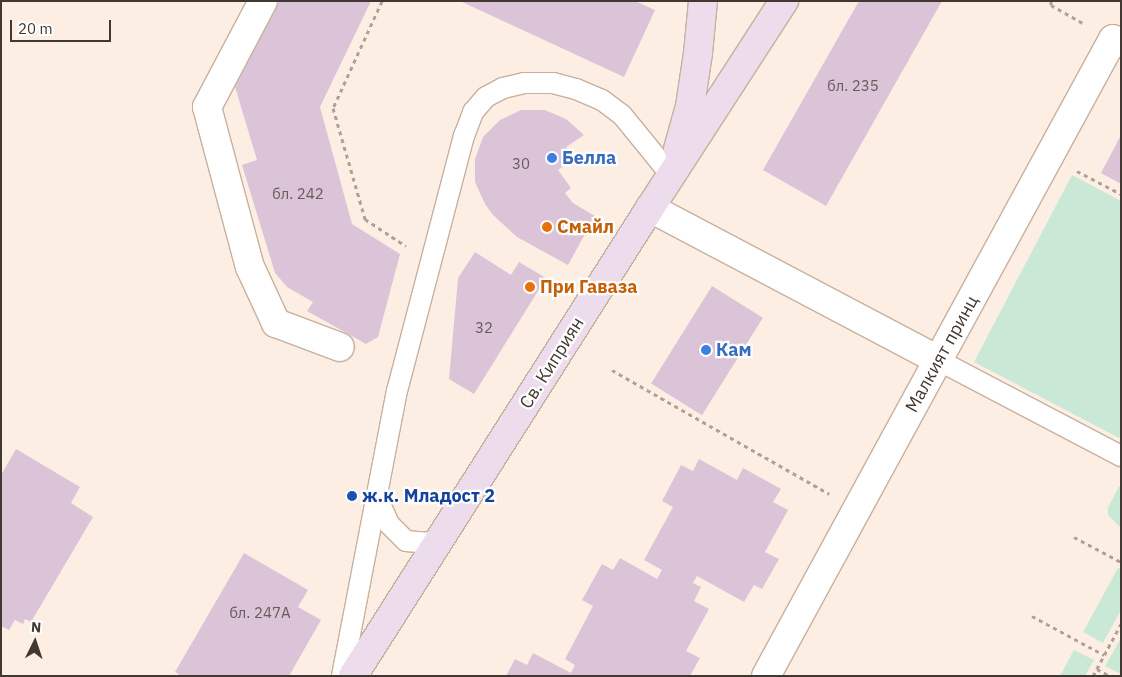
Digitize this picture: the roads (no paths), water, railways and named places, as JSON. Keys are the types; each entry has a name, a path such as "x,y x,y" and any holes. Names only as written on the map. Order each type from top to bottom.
{"street":[{"path":"263,1 207,107 250,267 276,323 340,347"},
{"path":"671,174 690,106 703,1"},
{"name":"Св. Киприян","path":"354,676 671,174 784,1"},
{"name":"Малкият принц","path":"766,676 938,360 1117,41"},
{"path":"650,208 938,360"}],"lane":[{"path":"342,676 398,391 464,136 473,112 486,97 503,88 524,83 553,83 576,89 602,100 622,114 671,174"},
{"path":"938,360 1121,456"},
{"path":"377,497 389,524 406,541 427,543 441,538"}],"place":[{"name":"Белла","path":"552,158"},
{"name":"Смайл","path":"547,227"},
{"name":"При Гаваза","path":"530,287"},
{"name":"Кам","path":"706,350"},
{"name":"ж.к. Младост 2","path":"352,496"}]}
